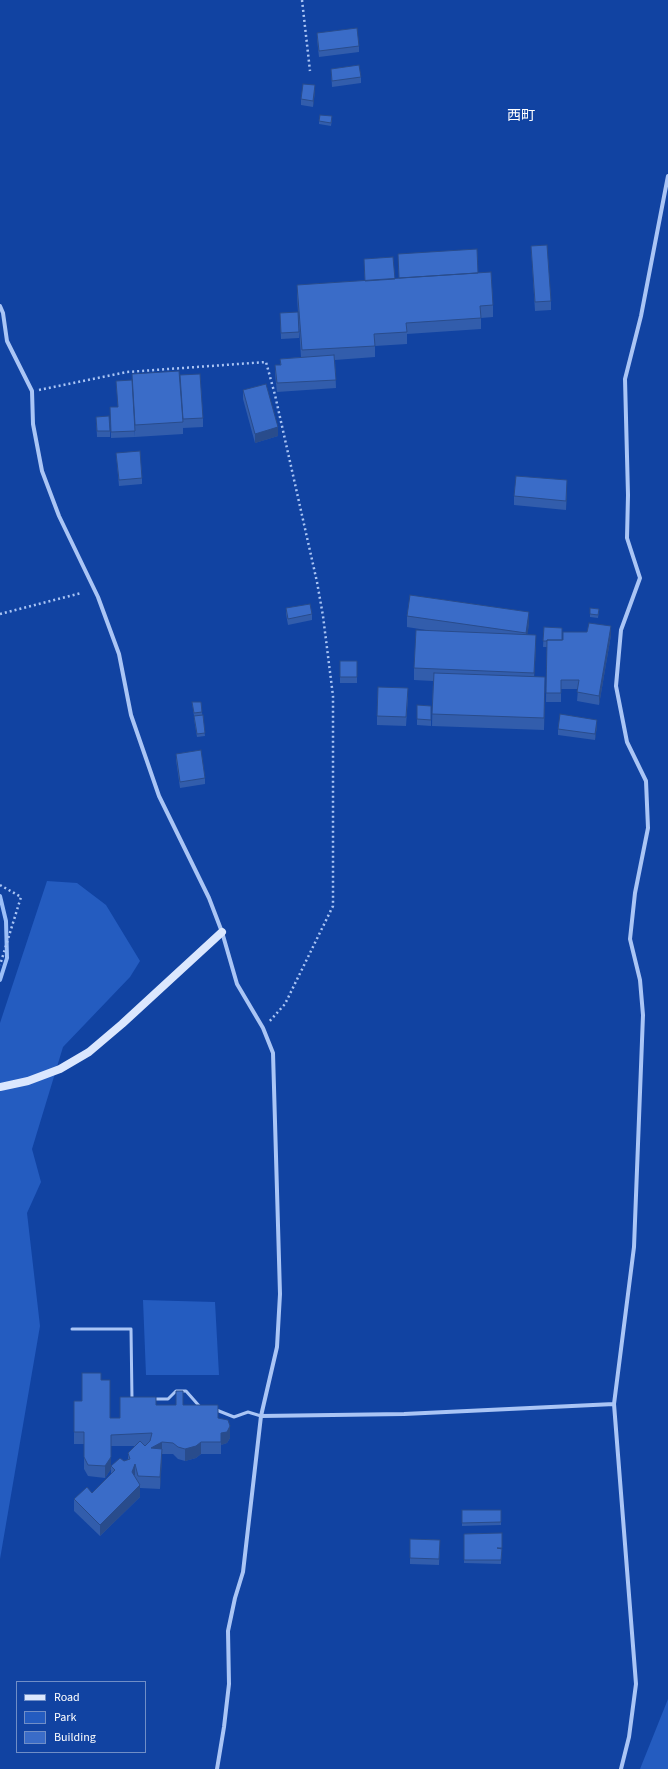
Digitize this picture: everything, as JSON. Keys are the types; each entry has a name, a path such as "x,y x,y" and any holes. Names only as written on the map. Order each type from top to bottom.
{"street":[{"path":"622,1769 629,1737 636,1684 614,1404 634,1247 643,1015 640,980 630,939 635,893 648,828 646,781 627,742 616,686 621,630 640,578 627,538 628,495 625,379 641,316 668,176"},
{"path":"0,306 3,312 7,341 32,392 33,424 42,471 59,516 98,597 119,654 131,715 158,796 209,898 222,932 237,984 263,1028 273,1052 280,1294 277,1347 261,1416 243,1572 235,1598 228,1631 229,1684 217,1769"},
{"path":"0,1087 28,1081 60,1069 89,1052 122,1024 222,932"},
{"path":"261,1416 404,1414 614,1404"}],"lane":[{"path":"72,1329 130,1329 132,1398 139,1398"},
{"path":"146,1398 168,1398 176,1391 186,1391 201,1408 218,1410 234,1417 248,1412 261,1416"}],"path":[{"path":"302,0 310,71"},
{"path":"32,392 127,372 266,362 285,438 323,616 333,696 333,906 285,1004 263,1028"},
{"path":"0,614 82,593"},
{"path":"0,884 21,897 0,965"}],"green space":[{"path":"47,881 77,883 106,905 140,961 130,977 63,1047 32,1149 41,1182 27,1213 40,1326 0,1559 0,1023"},
{"path":"143,1300 215,1302 219,1375 146,1375"},
{"path":"668,1699 668,1769 640,1769"}],"building":[{"path":"357,28 359,46 319,51 317,33"},
{"path":"359,65 361,77 332,81 331,69"},
{"path":"303,84 315,85 313,101 301,99"},
{"path":"320,115 332,116 331,123 319,121"},
{"path":"547,245 551,301 535,302 531,246"},
{"path":"477,249 478,273 399,278 398,254"},
{"path":"393,257 395,279 365,281 364,259"},
{"path":"491,272 493,305 480,306 481,318 406,323 407,332 374,334 375,346 302,350 297,285"},
{"path":"298,312 299,332 281,333 280,313"},
{"path":"334,355 336,380 277,383 275,365 281,365 280,359"},
{"path":"179,371 183,422 135,425 132,374"},
{"path":"200,374 203,418 183,419 180,375"},
{"path":"132,380 135,431 111,432 110,407 118,407 116,381"},
{"path":"266,384 278,427 255,434 243,390"},
{"path":"109,416 110,431 97,431 96,417"},
{"path":"140,451 142,478 119,480 116,453"},
{"path":"516,476 567,480 566,501 514,496"},
{"path":"410,595 529,612 526,633 407,616"},
{"path":"310,604 312,614 288,619 286,608"},
{"path":"590,608 599,609 598,615 590,614"},
{"path":"589,623 611,626 599,696 577,692 579,680 561,680 561,693 546,693 547,640 563,640 563,632 587,632"},
{"path":"544,627 562,628 562,640 543,641"},
{"path":"416,630 536,635 534,673 414,668"},
{"path":"340,661 357,661 357,677 340,677"},
{"path":"434,673 545,677 544,718 432,714"},
{"path":"378,687 408,688 406,717 377,716"},
{"path":"192,702 201,702 202,712 194,713"},
{"path":"417,705 431,706 431,720 417,719"},
{"path":"560,714 597,720 595,734 558,729"},
{"path":"203,715 205,733 197,734 194,716"},
{"path":"201,750 205,778 180,782 176,754"},
{"path":"82,1373 101,1373 101,1380 110,1380 110,1418 120,1418 120,1397 156,1397 156,1405 176,1405 176,1391 183,1391 183,1405 218,1405 218,1418 228,1420 230,1426 227,1432 221,1433 221,1442 201,1442 196,1446 185,1449 178,1447 173,1443 162,1442 151,1448 162,1449 160,1477 138,1476 135,1464 132,1472 140,1485 100,1525 74,1499 87,1487 92,1493 115,1470 111,1466 120,1458 124,1461 130,1459 128,1453 140,1441 145,1446 150,1441 152,1433 111,1435 111,1457 105,1466 88,1465 84,1457 84,1432 74,1432 74,1401 82,1401"},
{"path":"462,1510 501,1510 501,1522 462,1523"},
{"path":"502,1533 502,1548 497,1548 502,1549 501,1560 464,1560 464,1534"},
{"path":"410,1539 440,1540 439,1559 410,1558"}],"waterway":[{"path":"0,896 6,921 7,958 0,980"}],"district":[{"name":"西町","path":"521,117"}]}
